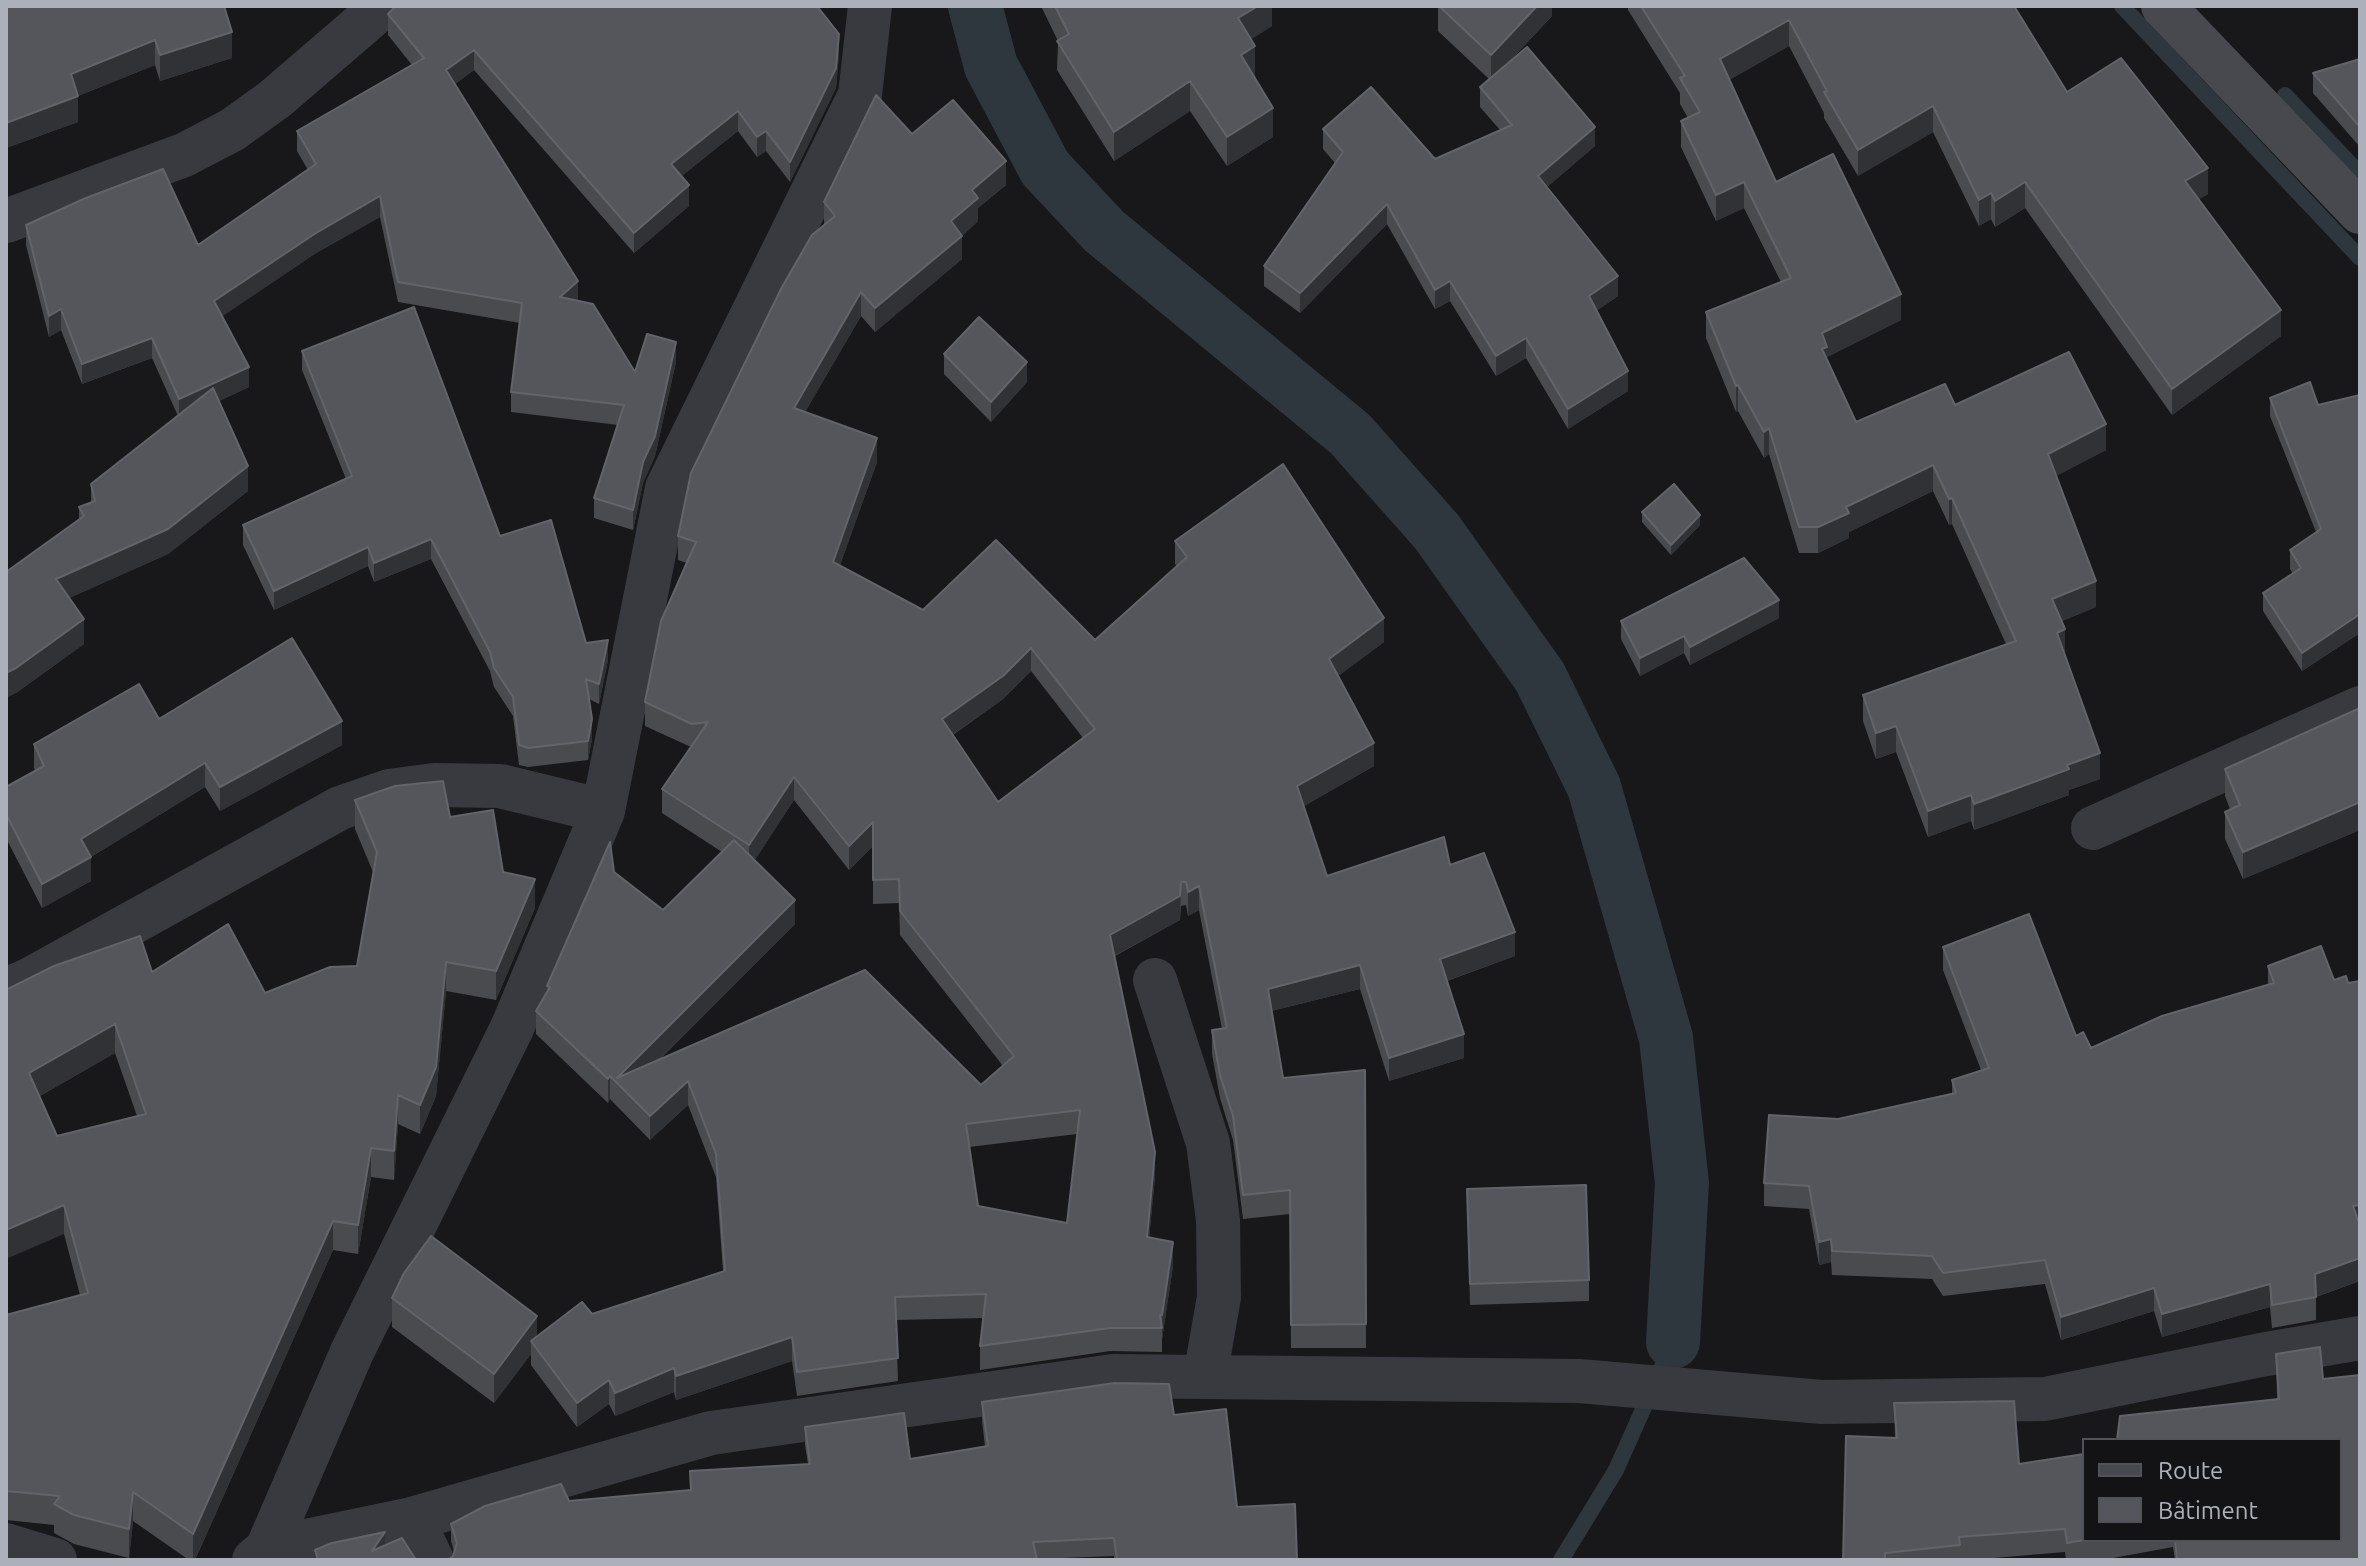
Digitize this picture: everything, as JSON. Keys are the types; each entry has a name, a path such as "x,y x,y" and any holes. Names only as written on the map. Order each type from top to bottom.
{"main road":[{"path":"2163,6 2360,212"}],"street":[{"path":"6,221 184,155 232,130 275,99 383,6"},
{"path":"260,1555 352,1352 512,1028 603,811 667,488 860,95 870,6"},
{"path":"2093,828 2360,708"},
{"path":"6,990 340,808 389,791 434,785 500,786 603,811"},
{"path":"1155,980 1208,1143 1218,1220 1219,1297 1205,1377"},
{"path":"260,1555 412,1519 711,1433 1113,1376 1579,1381 1822,1402 2045,1399 2360,1338"},
{"path":"412,1519 432,1560"},
{"path":"6,1545 55,1560"}],"building":[{"path":"6,6 224,6 232,32 160,55 155,40 71,74 78,96 6,123"},
{"path":"396,6 817,6 839,34 836,68 790,162 766,131 757,137 738,111 671,164 689,185 634,233 474,50 446,70 578,281 560,297 593,304 635,372 647,334 676,342 655,436 643,462 633,510 594,498 624,405 511,392 522,303 398,282 380,196 316,233 214,301 249,367 179,399 152,338 82,364 61,309 49,316 26,225 163,169 198,245 316,164 297,131 424,58 388,14"},
{"path":"1055,6 1258,6 1238,18 1255,46 1241,55 1273,108 1227,137 1190,81 1114,132 1057,41 1069,34"},
{"path":"1439,6 1537,6 1491,55"},
{"path":"1641,6 2014,6 2067,92 2121,58 2208,168 2185,181 2281,310 2172,389 2025,182 1995,201 1991,193 1979,200 1933,106 1858,150 1824,92 1827,91 1789,20 1720,59 1776,182 1833,154 1901,294 1822,333 1827,347 1822,349 1856,422 1945,384 1955,405 2069,352 2106,424 2048,454 2096,581 2052,599 2065,629 2057,633 2100,753 2067,765 2069,769 1974,804 1971,795 1928,811 1896,726 1876,733 1863,695 2016,641 1952,498 1949,499 1933,465 1846,507 1849,513 1818,527 1799,527 1769,428 1764,432 1736,386 1706,312 1791,278 1744,182 1716,195 1681,121 1700,112 1680,78 1685,76"},
{"path":"1527,47 1595,127 1538,176 1618,276 1589,296 1628,371 1568,409 1526,338 1496,356 1450,281 1435,290 1387,204 1300,293 1264,266 1343,152 1323,129 1371,87 1435,159 1512,125 1480,87"},
{"path":"2360,59 2360,127 2313,73"},
{"path":"876,95 912,134 953,100 1006,161 972,190 978,198 951,221 962,236 875,308 861,292 794,408 877,438 833,562 923,610 996,540 1095,640 1187,557 1175,541 1283,464 1384,618 1329,659 1374,743 1297,786 1327,876 1444,837 1450,865 1484,853 1515,932 1440,959 1464,1034 1389,1058 1360,965 1268,989 1283,1078 1365,1070 1366,1324 1291,1325 1290,1190 1243,1195 1233,1116 1220,1075 1212,1030 1227,1028 1199,886 1188,892 1186,882 1181,882 1180,896 1110,935 1155,1152 1147,1237 1173,1242 1160,1315 1162,1328 1110,1328 980,1346 986,1294 895,1297 898,1358 797,1372 792,1337 676,1376 674,1368 615,1393 609,1380 577,1403 531,1341 582,1302 592,1314 725,1271 716,1154 688,1081 650,1116 536,1011 550,987 547,986 610,842 614,872 663,910 734,840 795,900 617,1078 865,970 981,1085 1014,1056 900,911 899,879 873,880 873,822 849,846 794,777 749,845 662,789 708,722 692,724 645,702 661,621 696,542 678,536 691,473 782,287 812,235 835,216 824,202","holes":["1031,648 1095,729 998,802 942,719 1003,676","1080,1110 1067,1223 978,1206 966,1124"]},
{"path":"414,307 500,536 551,520 586,643 608,640 599,684 586,679 592,719 588,741 528,748 519,745 513,697 494,668 490,652 431,539 374,563 368,547 274,591 243,525 352,476 302,351"},
{"path":"979,317 1027,362 991,402 944,354"},
{"path":"2310,382 2318,405 2360,395 2360,614 2302,653 2263,593 2301,568 2290,550 2321,529 2270,398"},
{"path":"213,388 248,466 168,529 56,579 84,619 6,673 6,572 84,516 79,507 95,501 91,484"},
{"path":"1674,484 1700,515 1671,545 1642,512"},
{"path":"1744,558 1779,600 1690,647 1684,636 1640,658 1621,621"},
{"path":"292,638 342,721 220,787 205,763 81,839 91,857 42,884 6,814 6,787 44,766 34,744 139,684 159,719"},
{"path":"2360,708 2360,802 2243,852 2225,812 2240,805 2225,769"},
{"path":"443,781 450,817 493,810 503,872 535,879 496,971 446,962 436,1067 420,1105 398,1095 394,1151 371,1148 358,1225 333,1221 193,1534 133,1492 129,1529 74,1515 54,1504 60,1496 6,1491 6,1315 88,1293 64,1205 6,1230 6,990 54,966 140,936 152,972 228,924 265,993 330,967 357,966 377,852 355,800 395,786","holes":["115,1024 146,1114 57,1136 29,1073"]},
{"path":"2029,914 2076,1036 2083,1032 2091,1048 2162,1016 2274,983 2268,966 2321,946 2334,980 2346,976 2348,983 2360,981 2360,1205 2353,1206 2360,1226 2360,1258 2315,1274 2316,1297 2272,1305 2270,1284 2162,1314 2154,1288 2061,1317 2045,1260 1943,1273 1932,1256 1832,1251 1831,1239 1819,1242 1809,1186 1764,1183 1769,1115 1838,1119 1956,1093 1952,1080 1989,1068 1943,947"},
{"path":"1586,1185 1589,1280 1470,1284 1467,1189"},
{"path":"431,1236 537,1316 494,1374 392,1298 404,1273"},
{"path":"2320,1347 2323,1379 2360,1375 2360,1560 2177,1560 2175,1542 2342,1542 2342,1438 2117,1438 2120,1416 2279,1399 2276,1354"},
{"path":"1115,1383 1169,1384 1174,1415 1226,1409 1237,1507 1295,1504 1297,1560 1117,1560 1114,1538 1033,1542 1037,1560 448,1560 453,1556 457,1543 451,1524 485,1506 561,1484 569,1501 691,1490 690,1471 810,1464 805,1427 904,1413 910,1459 988,1446 982,1402"},
{"path":"2014,1401 2019,1464 2082,1454 2082,1540 2067,1543 2065,1529 1959,1537 1960,1545 1885,1553 1885,1560 1843,1560 1846,1436 1897,1438 1894,1403"},
{"path":"385,1532 372,1551 402,1538 416,1560 318,1560 315,1550 332,1543"}],"waterway":[{"path":"975,6 991,66 1045,168 1104,231 1350,434 1437,532 1540,677 1594,787 1666,1038 1682,1183 1673,1342"},
{"path":"2122,6 2360,258"},
{"path":"2285,95 2360,174"},
{"path":"1561,1560 1616,1470 1673,1342"}]}
